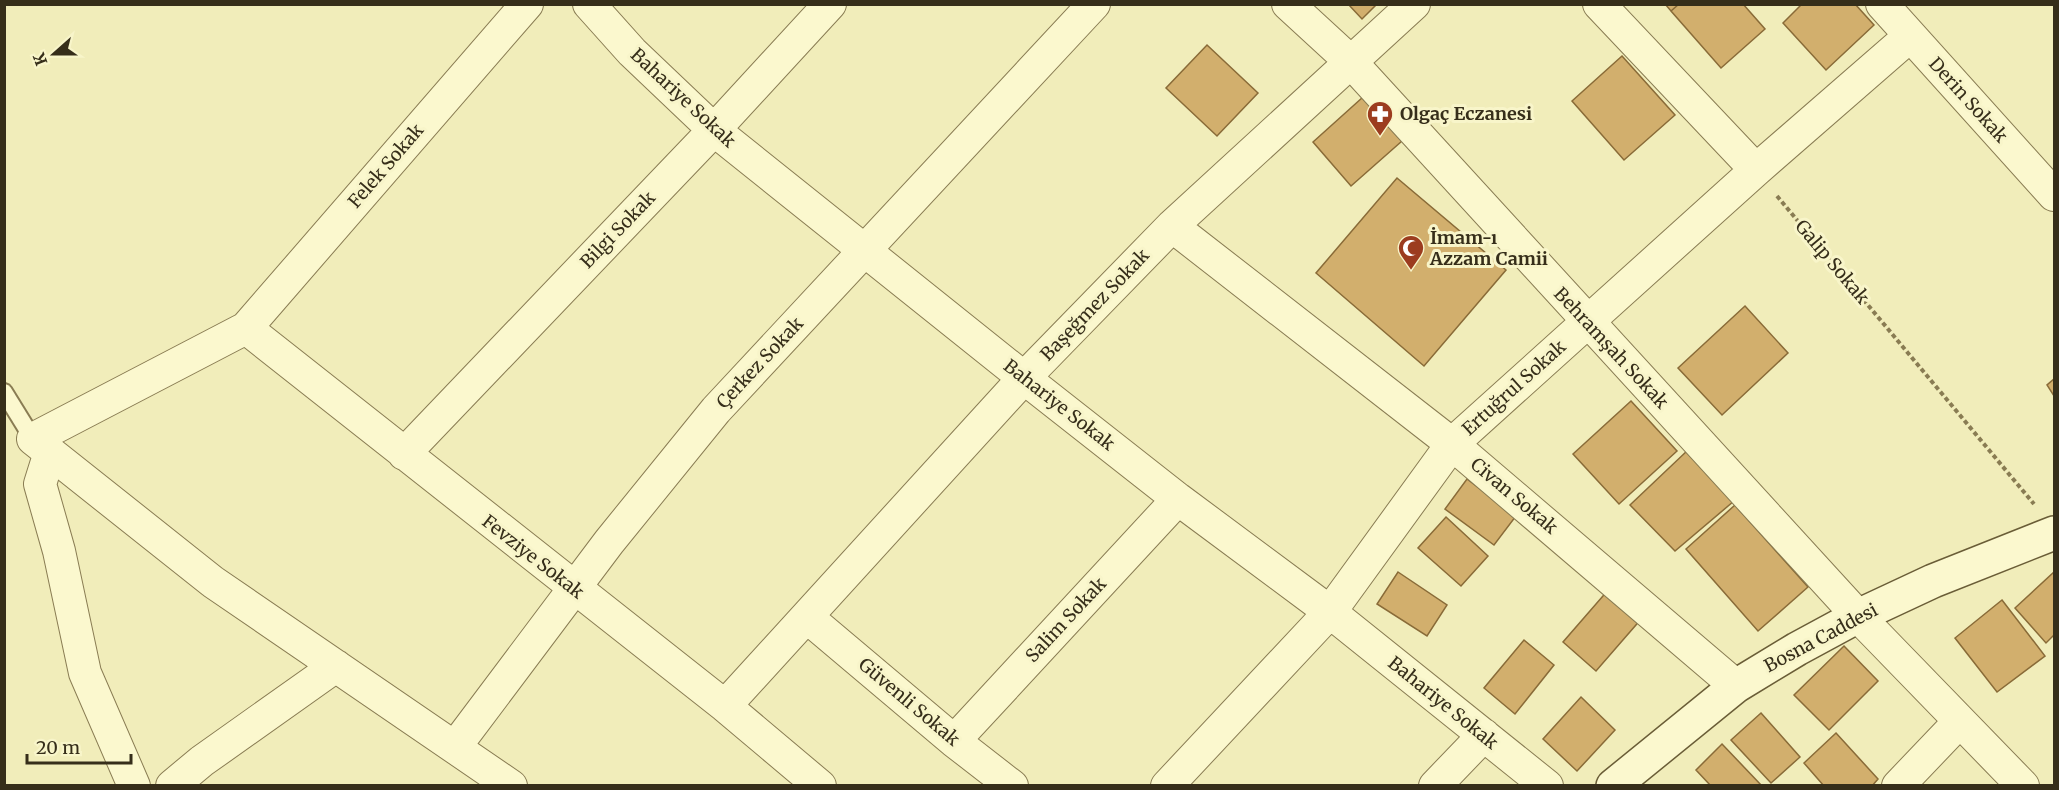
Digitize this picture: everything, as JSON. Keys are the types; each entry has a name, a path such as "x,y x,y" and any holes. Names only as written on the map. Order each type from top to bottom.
{"street":[{"name":"Felek Sokak","path":"246,328 527,4"},
{"name":"Bahariye Sokak","path":"589,4 632,52 714,130 1024,378 1178,499 1330,612 1547,786"},
{"name":"Bilgi Sokak","path":"404,454 714,130 830,4"},
{"name":"Çerkez Sokak","path":"455,747 573,588 716,410 1094,4"},
{"name":"Behramşah Sokak","path":"1288,4 1350,61 1858,616 2023,786"},
{"name":"Başeğmez Sokak","path":"725,706 1024,378 1172,226 1414,4"},
{"path":"1599,4 1756,170"},
{"name":"Derin Sokak","path":"1882,4 2055,195"},
{"name":"Ertuğrul Sokak","path":"1167,786 1330,612 1452,444 1756,170 1910,36"},
{"name":"Civan Sokak","path":"1172,226 1452,444 1736,686"},
{"path":"41,446 246,328"},
{"name":"Fevziye Sokak","path":"246,328 725,706 820,786"},
{"path":"41,446 213,582 508,785"},
{"path":"41,446 40,484 59,551 85,674 134,786"},
{"name":"Salim Sokak","path":"954,741 1178,499"},
{"name":"Bosna Caddesi","path":"1613,786 1736,686 1858,616 1933,581 2047,522"},
{"name":"Güvenli Sokak","path":"807,617 954,741 1012,786"},
{"path":"172,786 202,761 336,666"},
{"path":"1898,786 1960,721"},
{"path":"1435,786 1484,735"}],"lane":[{"path":"4,392 41,446"}],"path":[{"name":"Galip Sokak","path":"1756,170 2047,522"}],"building":[{"path":"1348,4 1377,4 1362,19"},
{"path":"1665,4 1679,4 1671,11"},
{"path":"1679,4 1743,4 1765,29 1721,68 1671,11"},
{"path":"1802,4 1855,4 1874,25 1826,70 1783,23"},
{"path":"1207,45 1258,93 1217,136 1166,88"},
{"path":"1622,56 1675,115 1624,160 1572,101"},
{"path":"1363,97 1402,141 1351,186 1313,142"},
{"name":"İmam-ı Azzam Camii","path":"1397,178 1506,270 1424,366 1316,273"},
{"path":"1745,306 1788,353 1722,415 1678,368"},
{"path":"2054,379 2054,396 2047,385"},
{"path":"1631,401 1677,451 1619,504 1573,454"},
{"path":"1689,449 1734,501 1675,551 1630,505"},
{"path":"1467,479 1516,516 1494,545 1445,509"},
{"path":"1735,505 1808,587 1758,631 1686,549"},
{"path":"1446,517 1488,556 1461,586 1418,548"},
{"path":"1398,572 1447,605 1427,636 1377,604"},
{"path":"2054,572 2054,635 2046,643 2015,608"},
{"path":"1609,589 1642,618 1596,671 1563,642"},
{"path":"2002,600 2045,656 1997,692 1955,638"},
{"path":"1524,640 1554,665 1515,714 1484,688"},
{"path":"1844,646 1878,681 1829,730 1794,695"},
{"path":"1581,697 1615,730 1577,771 1543,739"},
{"path":"1761,713 1800,757 1771,783 1731,740"},
{"path":"1836,733 1878,779 1872,786 1824,786 1804,763"},
{"path":"1722,744 1762,786 1711,786 1696,770"}],"place":[{"name":"Olgaç Eczanesi","path":"1380,137"},
{"name":"İmam-ı Azzam Camii","path":"1411,271"}]}
